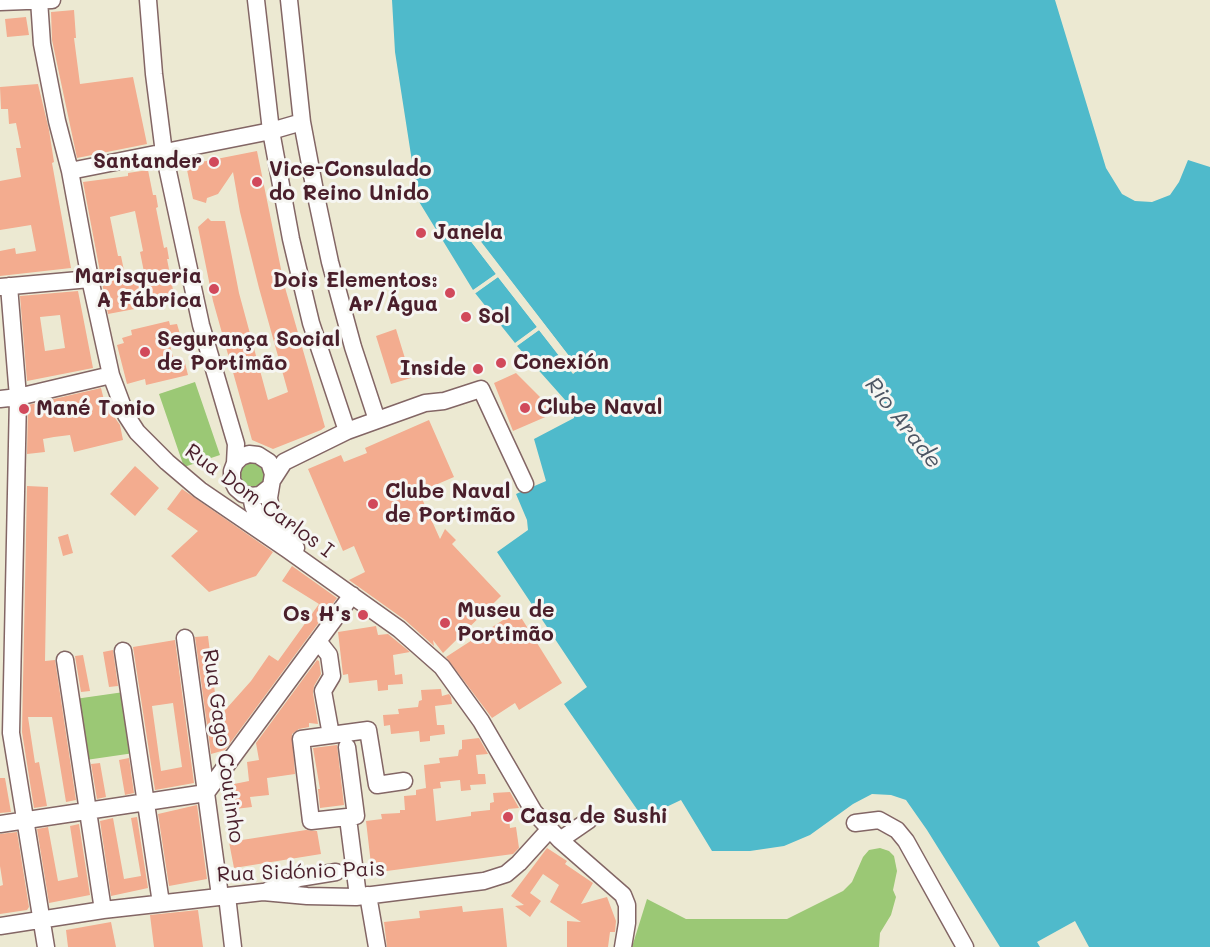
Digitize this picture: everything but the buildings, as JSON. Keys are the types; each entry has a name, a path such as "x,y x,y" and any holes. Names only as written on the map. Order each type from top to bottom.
{"street":[{"name":"Rua Dom Carlos I","path":"39,0 42,44 111,375 118,397 137,432 200,490 399,629 442,667 481,721 534,812 554,835 623,895 627,905 623,947"},
{"path":"0,2 52,0"},
{"path":"148,0 164,153 201,325 236,444 232,480 245,494 260,521 288,550"},
{"path":"256,0 271,130 291,239 311,323 347,432"},
{"path":"289,0 302,122 330,262 353,347 377,420"},
{"path":"70,171 164,153 302,122"},
{"path":"46,947 6,734 18,397 6,339 4,287 90,279"},
{"path":"0,399 18,397 111,375"},
{"path":"200,490 226,494 264,493 284,462 377,420 425,403 444,401 481,389 525,484"},
{"path":"235,463 245,455 258,455 266,459 271,466 271,509 277,523 288,539 320,572"},
{"path":"0,824 206,793 352,595"},
{"name":"Rua Gago Coutinho","path":"185,638 206,793 233,947"},
{"path":"318,641 329,656 332,676 323,691 331,735"},
{"path":"123,651 161,903"},
{"path":"65,660 86,811 103,910"},
{"path":"347,747 356,816 311,821 301,739 368,730 377,785 404,781"},
{"name":"Rua Sidónio Pais","path":"0,926 41,918 263,892 307,896 363,896 496,878 506,874 554,835 589,820"},
{"path":"855,823 879,820 897,830 906,841 965,947"},
{"path":"349,826 363,896 377,947"},
{"path":"263,892 299,878 336,872"}],"green space":[{"path":"195,382 220,455 184,467 159,394"},
{"path":"253,463 262,466 265,475 262,484 253,487 244,484 241,475 244,466"},
{"path":"124,692 134,753 86,760 75,699"},
{"path":"880,848 889,851 894,856 897,871 893,890 896,897 891,915 880,933 879,947 632,947 647,899 686,919 787,919 843,891 852,882 863,857 869,850"}],"water":[{"name":"Rio Arade","path":"392,0 1055,0 1106,168 1122,194 1135,201 1152,202 1170,195 1179,182 1188,160 1210,167 1210,947 1000,947 906,800 891,795 872,794 853,804 810,835 784,846 750,851 712,851 681,800 643,818 564,704 587,687 497,552 528,530 527,520 516,494 546,481 534,439 574,418 574,410 517,346 539,330 573,373 579,369 469,227 463,231 496,274 473,290 418,200 395,52"},
{"path":"498,277 537,327 515,343 475,293"}],"pier":[{"path":"469,226 579,369 573,374 539,330 515,347 513,345 537,327 498,277 473,295 471,292 496,274 463,231"},
{"path":"1075,921 1089,947 1040,947 1037,942"}],"place":[{"name":"Santander","path":"214,162"},
{"name":"Vice-Consulado do Reino Unido","path":"257,182"},
{"name":"Janela","path":"421,233"},
{"name":"Marisqueria A Fábrica","path":"214,289"},
{"name":"Dois Elementos: Ar/Água","path":"450,293"},
{"name":"Sol","path":"466,317"},
{"name":"Segurança Social de Portimão","path":"145,352"},
{"name":"Conexión","path":"501,363"},
{"name":"Inside","path":"478,369"},
{"name":"Clube Naval","path":"525,408"},
{"name":"Mané Tonio","path":"24,409"},
{"name":"Clube Naval de Portimão","path":"373,504"},
{"name":"Os H's","path":"363,615"},
{"name":"Museu de Portimão","path":"445,623"},
{"name":"Casa de Sushi","path":"508,817"}]}
